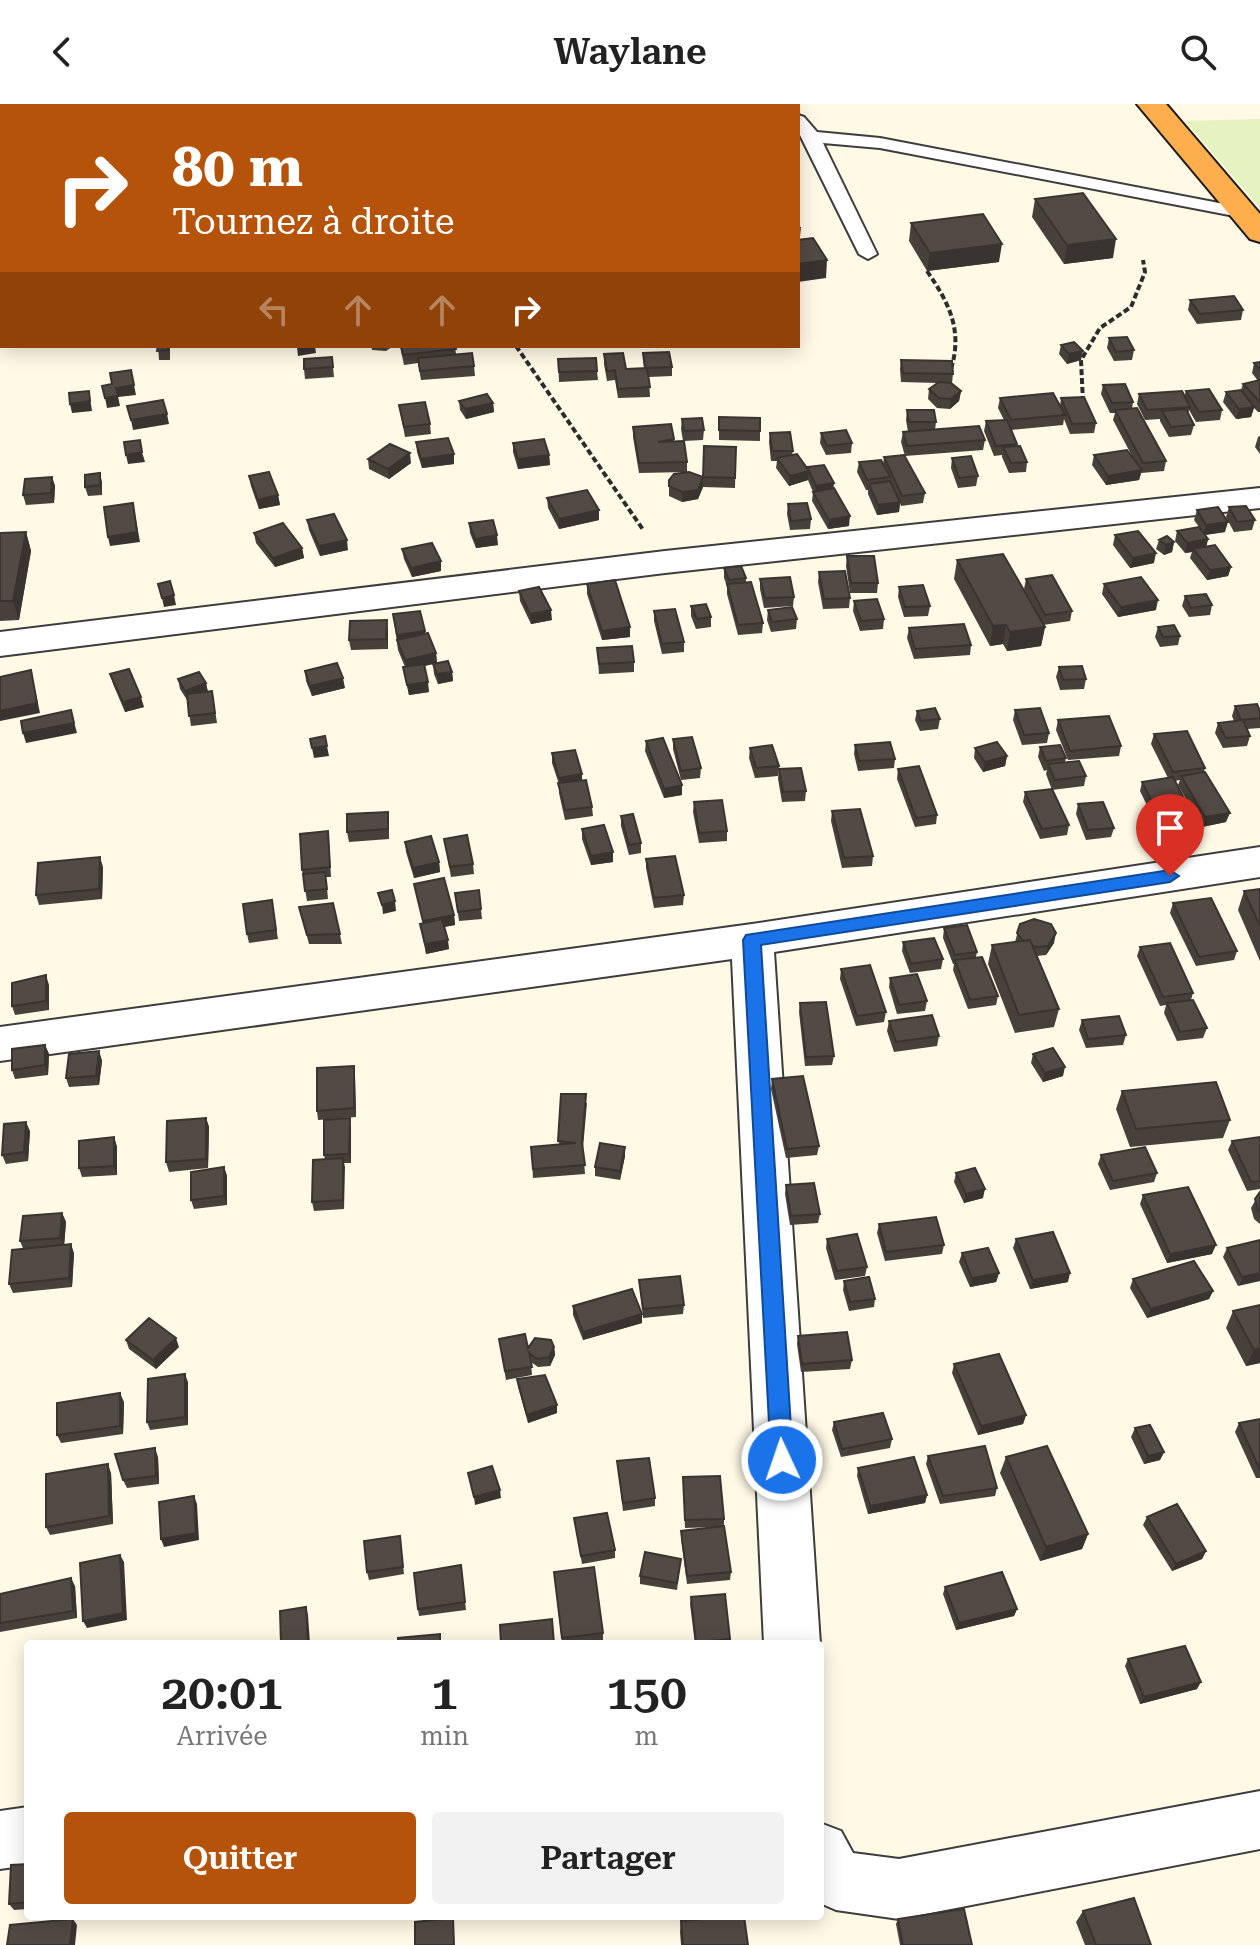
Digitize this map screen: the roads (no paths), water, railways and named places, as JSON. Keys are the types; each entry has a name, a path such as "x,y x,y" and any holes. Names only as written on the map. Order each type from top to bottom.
{"highway":[{"path":"1151,104 1255,220"}],"street":[{"path":"0,644 665,562 1260,498"},
{"path":"0,1044 752,940 1260,862"},
{"path":"752,940 792,1640"},
{"path":"824,1859 836,1880 899,1889 1260,1820"},
{"path":"0,1840 24,1837"}],"lane":[{"path":"800,122 812,137 868,254"},
{"path":"812,137 880,143 1255,220"}]}
